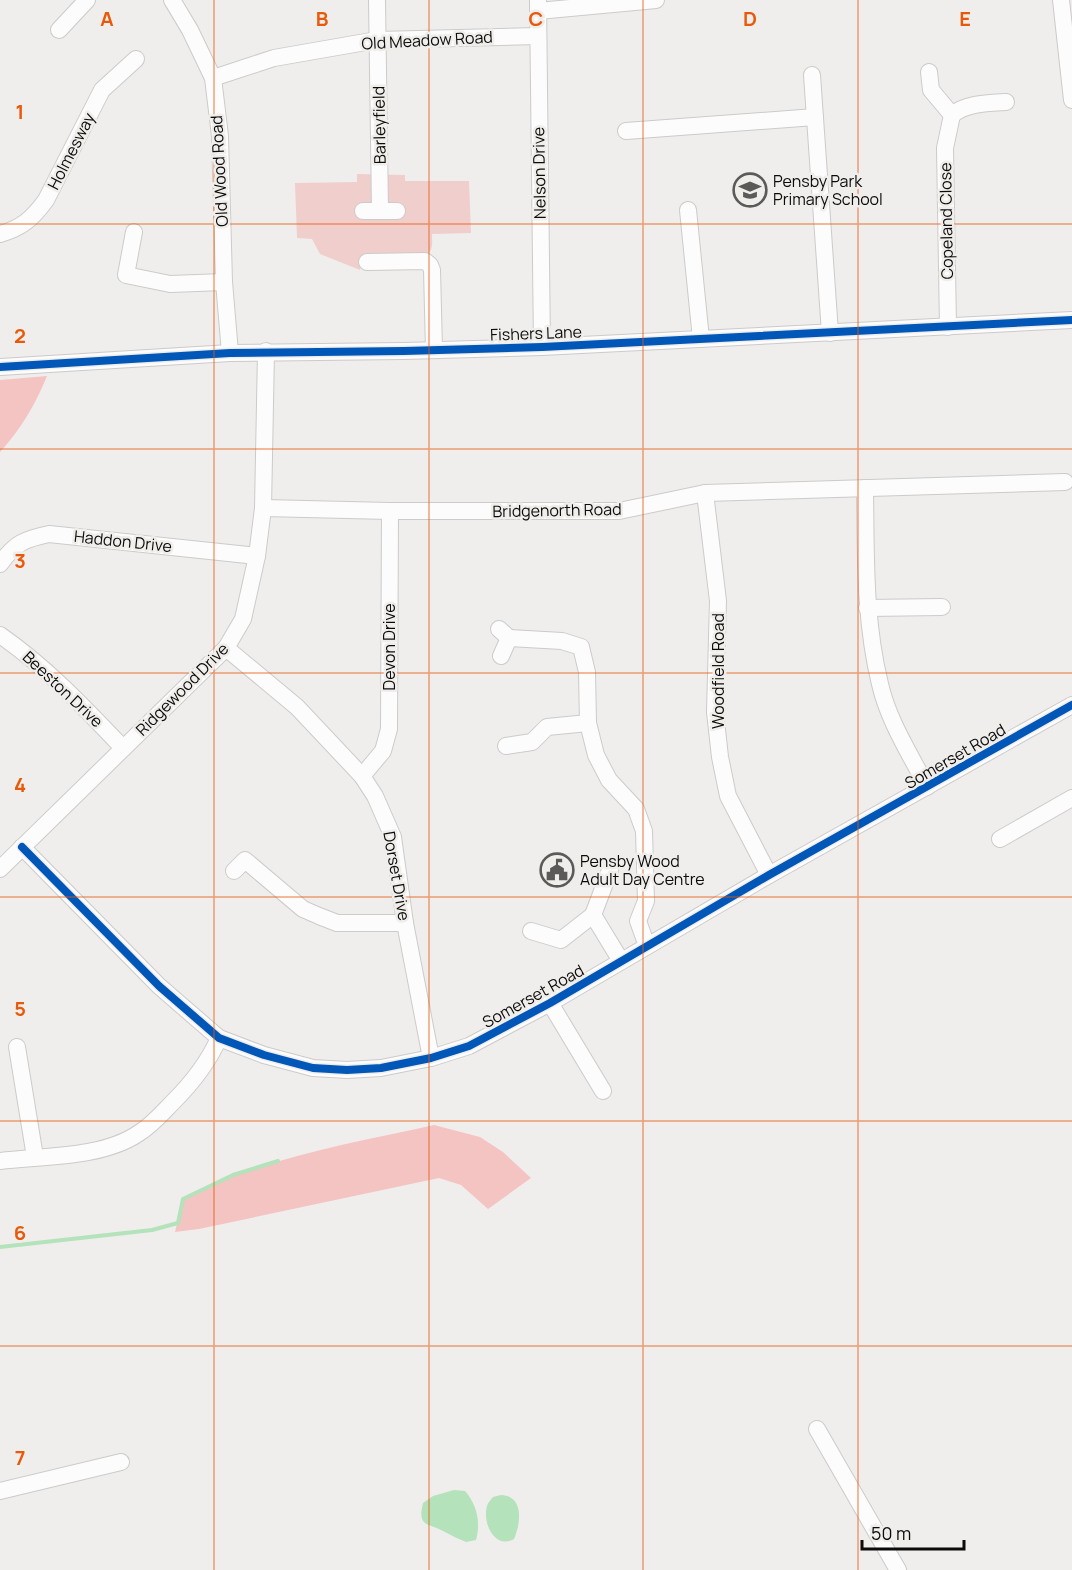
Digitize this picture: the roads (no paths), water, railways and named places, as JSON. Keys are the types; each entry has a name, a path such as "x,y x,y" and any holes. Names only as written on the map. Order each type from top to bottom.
{"street":[{"path":"59,30 87,0"},
{"name":"Old Wood Road","path":"172,0 190,30 213,78 220,136 224,282 230,352"},
{"name":"Barleyfield","path":"377,0 380,210"},
{"path":"538,5 656,0"},
{"path":"1061,0 1068,21 1072,100"},
{"name":"Nelson Drive","path":"538,5 542,347"},
{"name":"Old Meadow Road","path":"213,78 274,58 377,40 537,36"},
{"name":"Holmesway","path":"0,234 17,230 34,216 46,200 102,90 135,59"},
{"path":"928,72 931,90 952,115 959,109 986,103 1006,102"},
{"path":"812,75 830,333"},
{"name":"Copeland Close","path":"948,327 945,148 952,115"},
{"path":"626,131 815,117"},
{"path":"688,210 701,339"},
{"path":"363,211 397,211"},
{"path":"134,232 126,275 171,284 224,282"},
{"path":"367,262 425,261 430,265 434,350"},
{"name":"Fishers Lane","path":"0,367 230,352 542,347 1072,320"},
{"name":"Ridgewood Drive","path":"0,869 226,648 243,619 257,556 263,508 266,351"},
{"name":"Bridgenorth Road","path":"263,508 390,511 619,511 705,493 1065,482"},
{"path":"866,488 867,608 880,684 891,717 927,787"},
{"name":"Woodfield Road","path":"705,493 718,601 715,712 720,757 728,796 770,875"},
{"name":"Devon Drive","path":"362,776 383,751 389,729 390,511"},
{"name":"Haddon Drive","path":"0,564 15,545 28,538 49,534 257,556"},
{"path":"867,608 942,607"},
{"path":"501,656 504,633 562,641 581,647 587,672 588,723 596,755 609,780 636,809 644,831 646,901 638,921 647,946"},
{"name":"Beeston Drive","path":"0,634 36,662 73,696 123,748"},
{"name":"Dorset Drive","path":"226,648 297,707 362,776 380,806 393,837 405,923 431,1058"},
{"name":"Somerset Road","path":"22,847 159,986 219,1038 264,1055 313,1068 347,1070 381,1068 431,1058 469,1046 549,1003 770,875 1072,705"},
{"path":"506,746 532,742 547,727 588,723"},
{"path":"1000,839 1072,798"},
{"path":"234,871 245,860 303,909 337,922 405,923"},
{"path":"531,931 561,940 593,915 610,870"},
{"path":"593,915 621,961"},
{"path":"549,1003 603,1091"},
{"path":"0,1161 88,1152 114,1145 137,1135 151,1125 188,1086 212,1054 219,1038"},
{"path":"17,1047 35,1157"},
{"path":"817,1429 898,1570"},
{"path":"0,1491 121,1462"}],"waterway":[{"path":"0,1247 152,1230 178,1223 183,1199 233,1175 278,1161"}],"place":[{"name":"Pensby Park Primary School","path":"750,190"},
{"name":"Pensby Wood Adult Day Centre","path":"557,870"}]}
